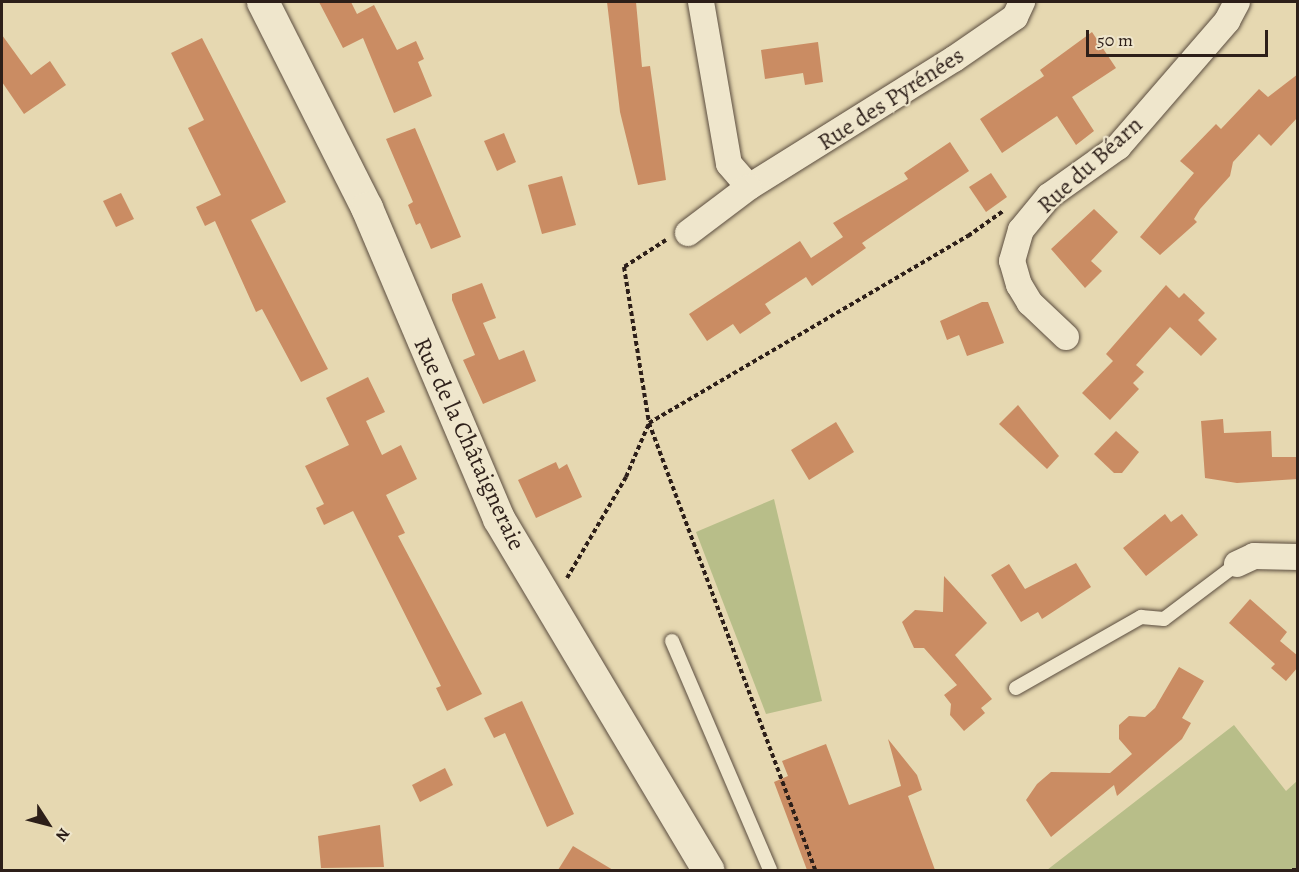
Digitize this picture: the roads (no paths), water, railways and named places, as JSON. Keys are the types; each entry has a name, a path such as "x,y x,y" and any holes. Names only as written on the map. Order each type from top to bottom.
{"street":[{"name":"Rue de la Châtaigneraie","path":"263,2 367,208 499,519 708,870"},
{"path":"701,2 729,164 749,187"},
{"name":"Rue des Pyrénées","path":"688,233 749,187 954,59 1015,17 1022,2"},
{"name":"Rue du Béarn","path":"1066,336 1030,303 1019,285 1012,261 1021,230 1049,196 1118,147 1227,21 1237,2"},
{"path":"1237,564 1254,556 1298,557"}],"lane":[{"path":"1016,688 1141,617 1164,620 1237,564"},
{"path":"672,641 770,870"}]}
